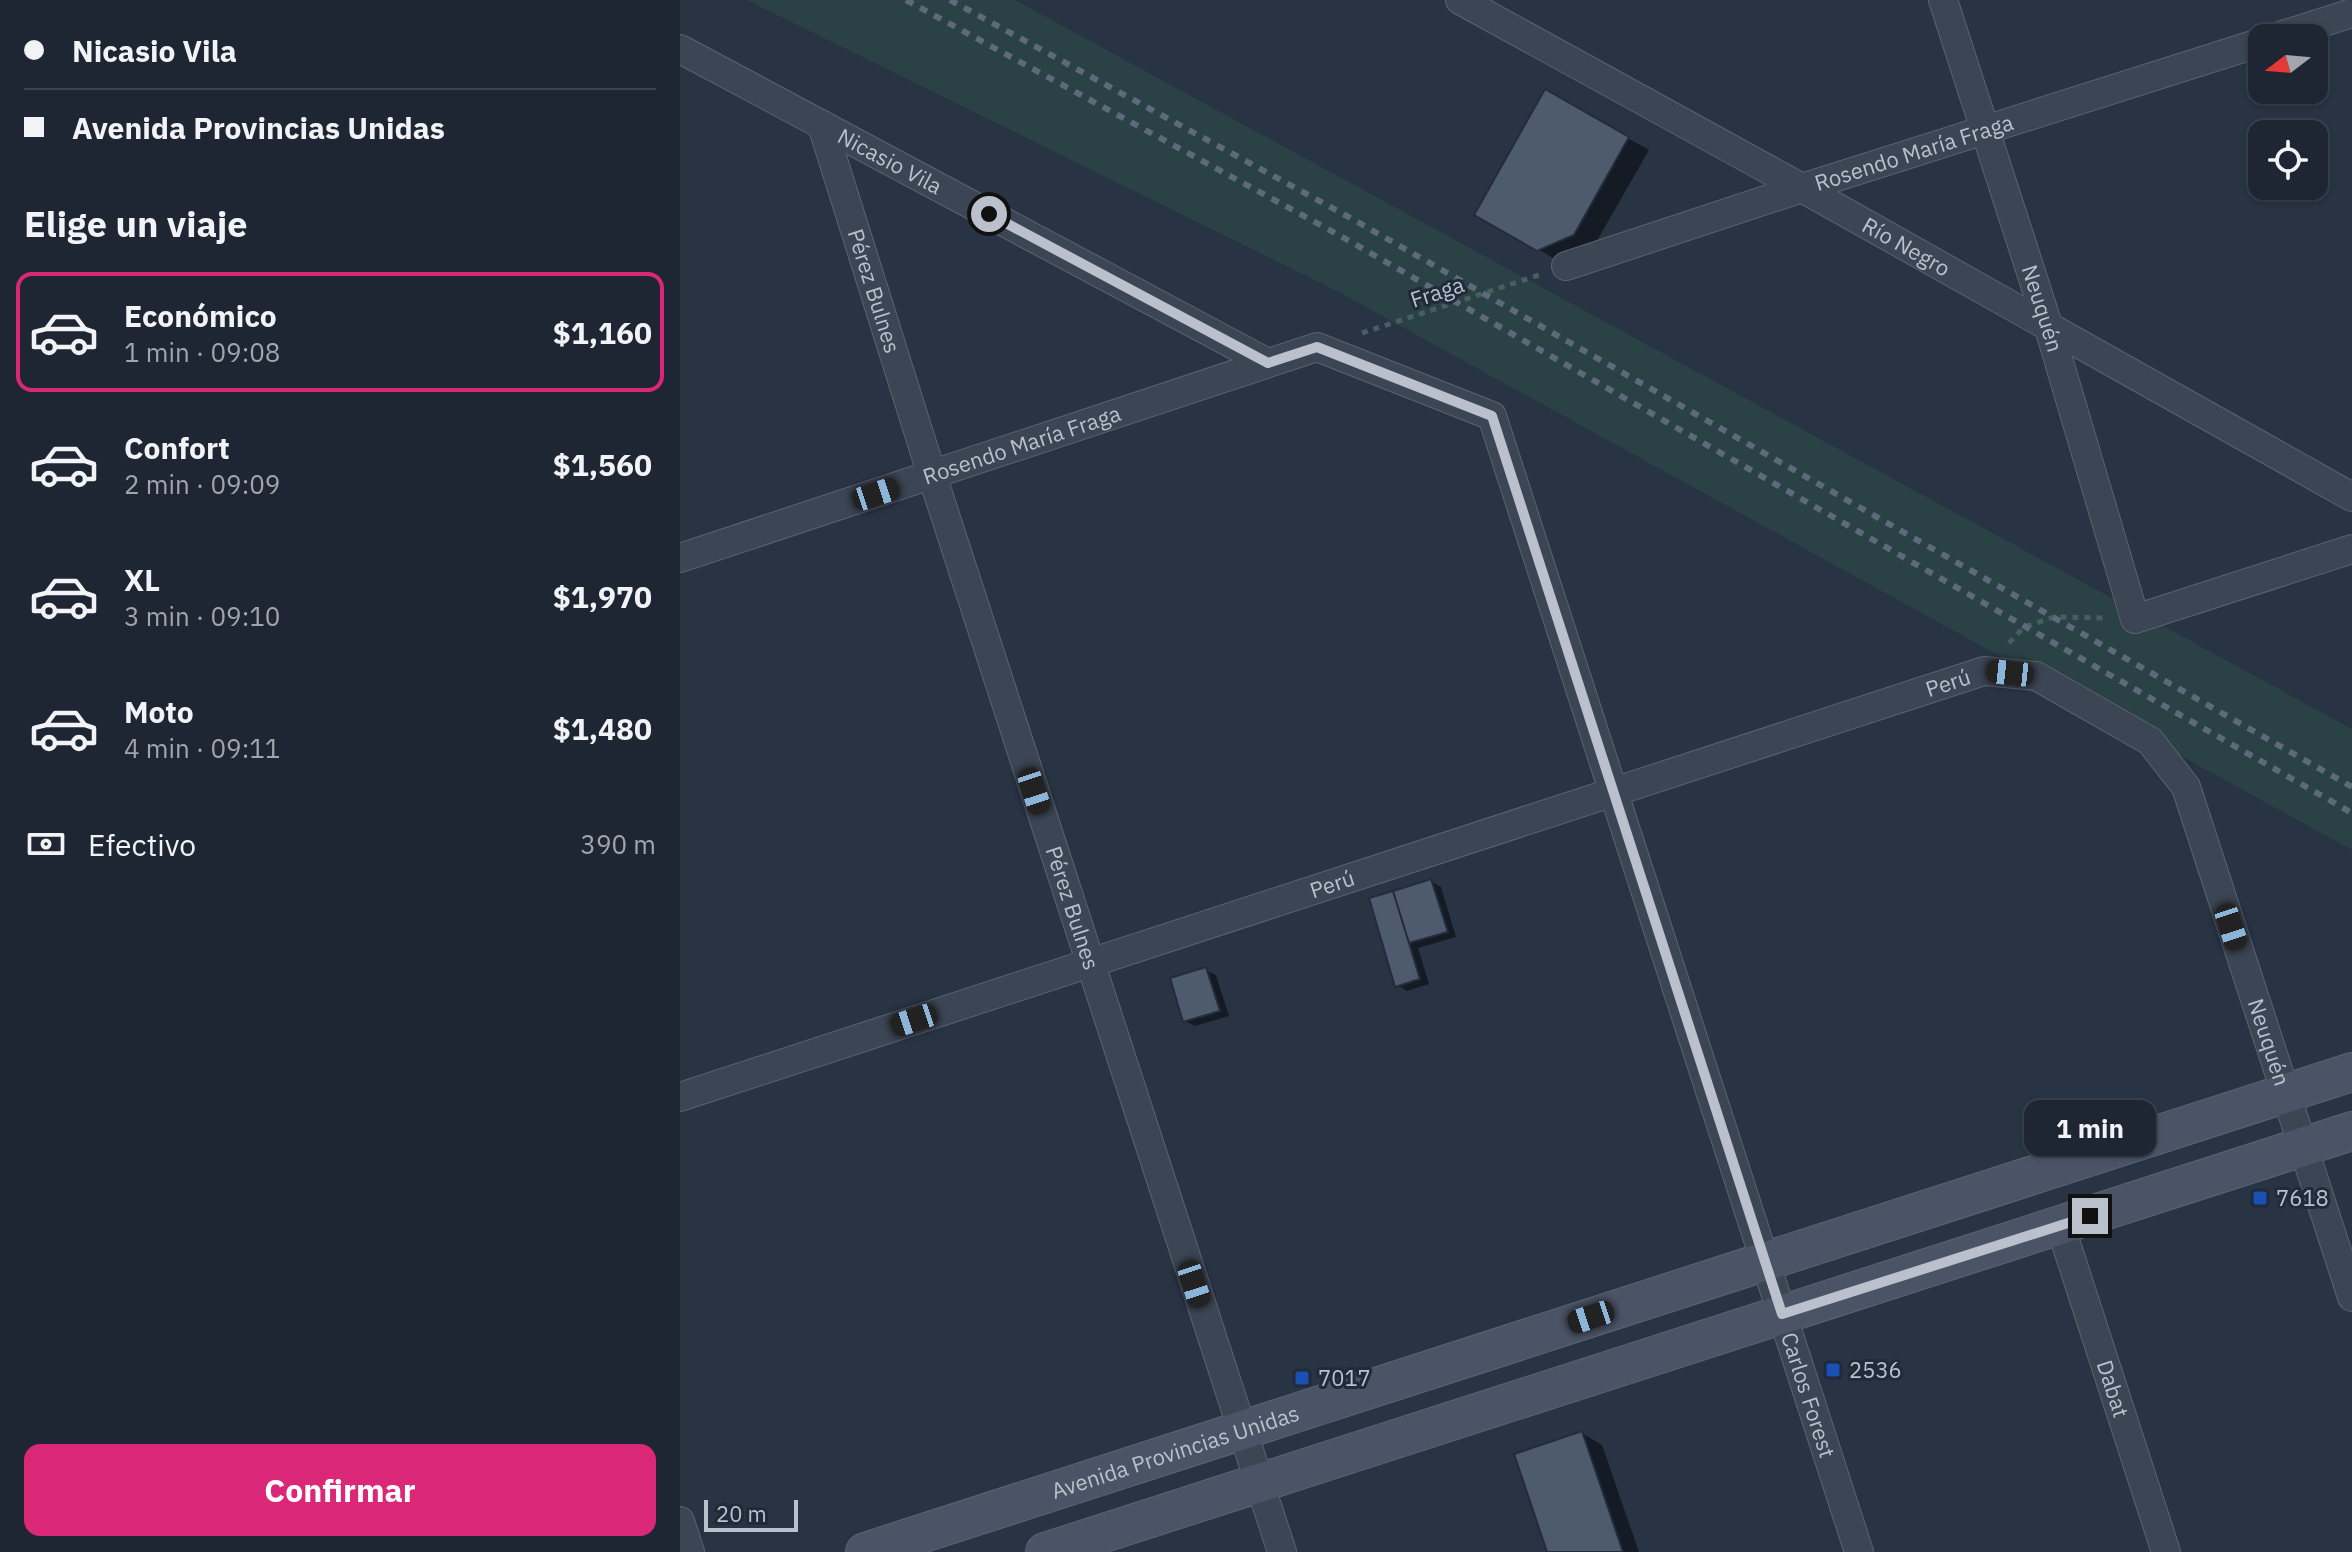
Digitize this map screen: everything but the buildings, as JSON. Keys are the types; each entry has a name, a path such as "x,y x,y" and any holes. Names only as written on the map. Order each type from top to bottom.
{"main road":[{"name":"Avenida Provincias Unidas","path":"865,1552 2352,1072"},
{"path":"1045,1552 2352,1131"}],"street":[{"name":"Río Negro","path":"1460,0 2352,497"},
{"name":"Neuquén","path":"1943,0 2049,328 2135,619"},
{"path":"2317,24 2352,13"},
{"name":"Rosendo María Fraga","path":"1566,266 2248,46"},
{"name":"Nicasio Vila","path":"680,49 1268,363"},
{"name":"Pérez Bulnes","path":"822,125 932,475 1282,1552"},
{"name":"Rosendo María Fraga","path":"680,558 1317,347"},
{"name":"Carlos Forest","path":"1317,347 1492,416 1859,1552"},
{"path":"2135,619 2352,549"},
{"name":"Neuquén","path":"1984,671 2036,676 2150,741 2186,787 2352,1297"},
{"name":"Perú","path":"680,1097 1984,671"},
{"name":"Dabat","path":"2060,1225 2166,1552"},
{"path":"680,1521 690,1552"}],"path":[{"name":"Fraga","path":"1317,347 1566,266"},
{"path":"1984,671 2024,627 2054,617 2135,619"}],"green space":[{"path":"747,0 1015,0 2352,729 2352,850 1335,290"}],"railway":[{"path":"906,0 1337,234 2352,813"},
{"path":"950,0 1347,216 2352,787"}],"place":[{"name":"7618","path":"2260,1198"},
{"name":"2536","path":"1833,1370"},
{"name":"7017","path":"1302,1378"}],"route":[{"path":"989,214 1268,363 1317,347 1492,416 1782,1314 2090,1216"}]}
